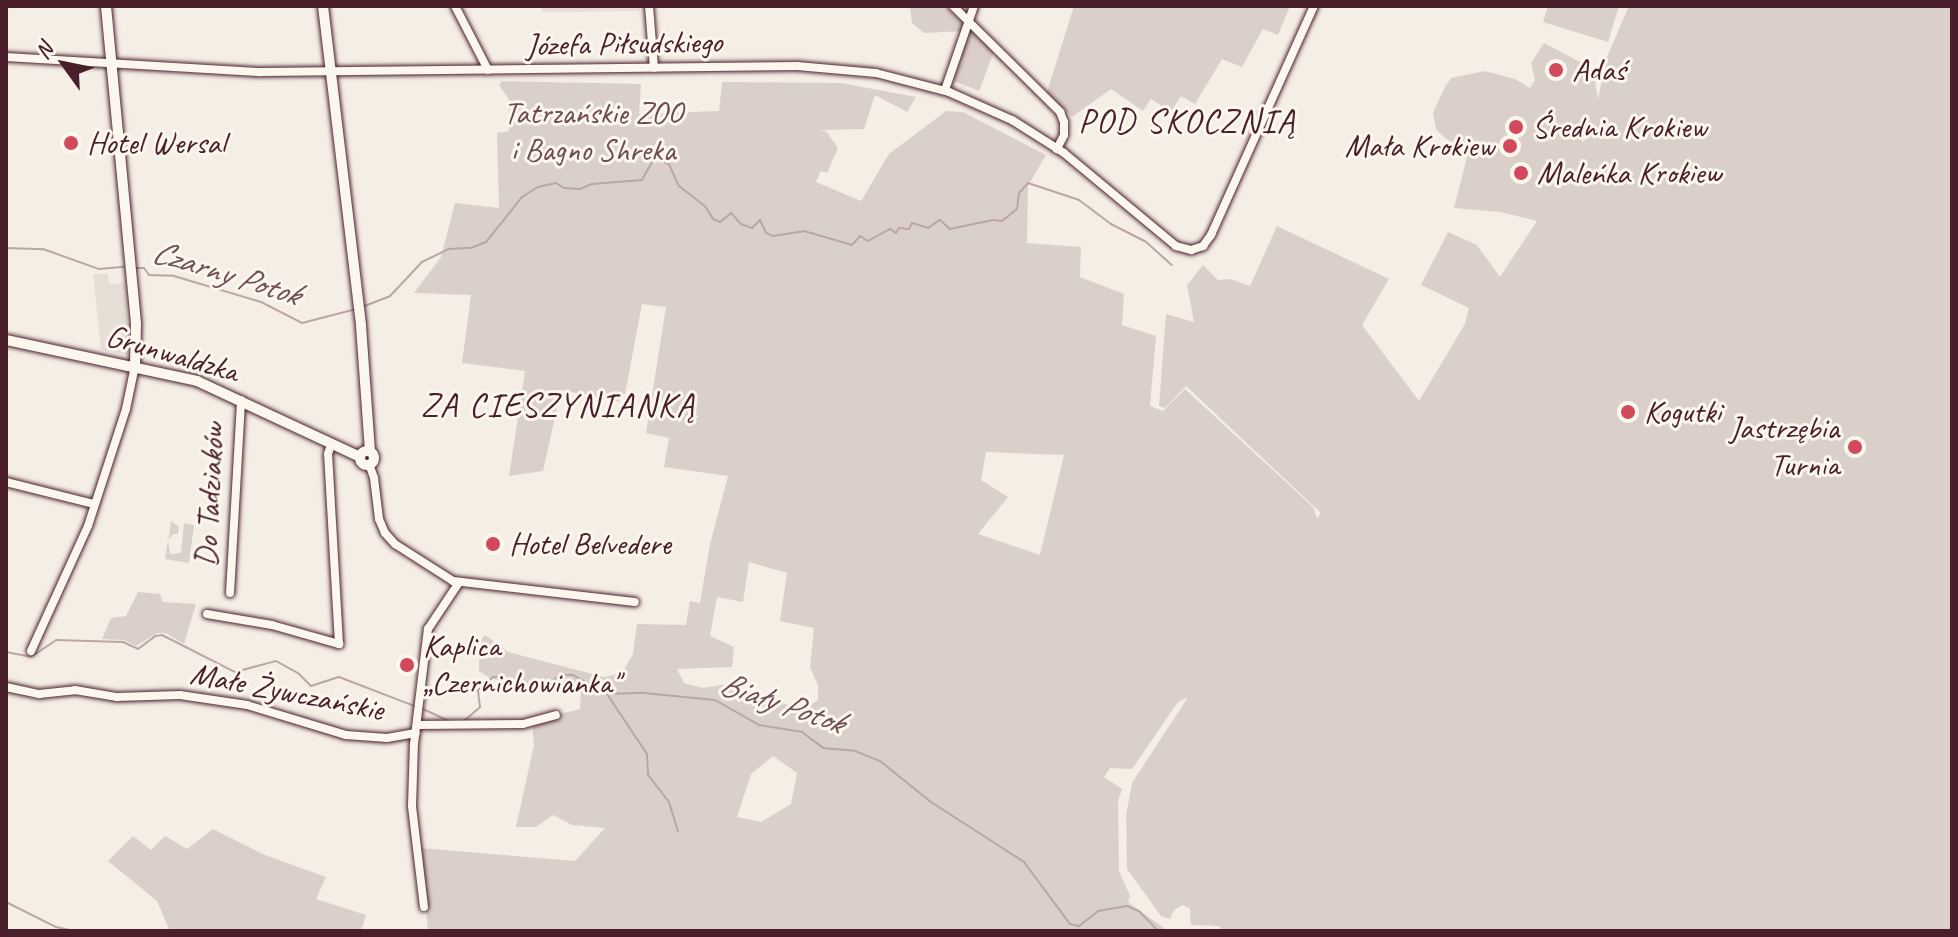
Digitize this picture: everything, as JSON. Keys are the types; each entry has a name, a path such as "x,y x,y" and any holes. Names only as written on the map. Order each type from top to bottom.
{"street":[{"path":"31,651 94,504 126,409 135,366 137,337 106,6"},
{"path":"323,6 359,308 366,457 374,478 379,519 385,533 395,544 458,584 635,602"},
{"path":"455,6 488,70"},
{"path":"649,6 654,68"},
{"path":"953,6 1060,112 1064,135 1057,149"},
{"path":"945,90 974,6"},
{"name":"Józefa Piłsudskiego","path":"6,57 203,69 332,72 833,67 882,74 945,90 1003,115 1057,149 1176,246 1191,250 1203,246 1211,235 1314,6"},
{"name":"Grunwaldzka","path":"6,340 189,379 241,400 331,445 366,457"},
{"name":"Do Tadziaków","path":"230,593 241,400"},
{"path":"207,614 272,625 339,644 329,484 331,445"},
{"path":"6,482 94,504"},
{"path":"424,907 411,797 416,729 428,629 458,584"},
{"name":"Małe Żywczańskie","path":"6,687 39,694 75,690 117,697 180,695 247,705 346,735 387,738 416,729 523,724 556,715"}],"shaded area":[{"path":"542,6 640,6 640,11 542,12"},
{"path":"93,274 108,274 109,284 125,283 128,355 101,350"}],"green space":[{"path":"910,6 945,6 964,25 964,31 924,33 912,23"},
{"path":"1074,6 1290,6 1278,35 1263,29 1242,67 1222,59 1195,104 1181,96 1171,112 1151,99 1143,111 1111,89 1072,117 1047,92"},
{"path":"1548,6 1619,6 1608,42 1543,22"},
{"name":"Tatrzańskie ZOO i Bagno Shreka","path":"1629,6 1952,6 1952,931 1225,931 1218,926 1191,925 1190,909 1183,905 1174,910 1170,919 1161,916 1127,869 1126,816 1132,783 1188,697 1178,702 1132,769 1110,768 1104,777 1122,789 1118,801 1119,871 1130,896 1128,902 1168,931 428,931 420,848 575,861 605,828 572,825 553,815 536,827 516,827 534,745 532,721 580,709 581,693 558,687 532,691 490,678 479,671 479,643 485,635 508,652 604,677 622,673 633,654 637,624 686,625 690,601 700,603 710,544 728,476 664,467 669,438 646,433 666,307 642,304 625,394 620,394 619,402 561,390 543,471 509,476 525,371 462,363 471,295 414,293 441,257 455,203 499,208 497,133 509,131 509,100 499,85 502,81 641,84 639,114 719,111 722,82 841,83 916,97 907,112 875,95 864,129 821,131 826,131 838,148 827,173 821,171 816,182 861,201 889,154 946,111 963,112 1046,155 1028,186 1027,243 1081,247 1080,277 1124,294 1122,325 1156,336 1150,406 1163,411 1185,389 1313,507 1317,518 1321,513 1186,386 1165,408 1159,406 1166,314 1194,322 1187,285 1203,265 1218,280 1230,279 1250,286 1277,226 1389,279 1362,325 1419,401 1465,324 1469,308 1421,285 1448,232 1477,245 1500,277 1537,221 1500,212 1454,208 1469,149 1446,139 1436,129 1433,113 1445,87 1451,78 1485,71 1515,79 1530,88 1535,80 1531,63 1544,43 1586,65 1595,81 1598,99 1607,57","holes":["986,452 1064,455 1040,555 978,534 1008,497 981,480","749,562 787,573 780,621 814,628 810,668 818,685 818,700 803,710 727,684 703,688 684,683 677,669 732,667 734,647 710,636 717,597 743,602","773,756 797,773 791,804 761,822 737,817 751,774"]},
{"path":"969,30 994,51 979,91 954,81"},
{"path":"171,521 179,527 178,534 173,534 169,540 171,525 168,541 170,554 181,553 184,523 194,525 189,563 165,559"},
{"path":"138,592 160,594 163,602 196,604 184,644 166,633 157,633 136,646 124,640 102,639 111,618 126,616"},
{"path":"213,829 265,855 326,877 316,899 366,915 361,931 170,931 157,901 108,861 133,836 151,850 165,836 187,849"}],"waterway":[{"name":"Czarny Potok","path":"362,307 390,296 422,262 449,249 471,248 486,242 522,197 538,187 556,183 564,188 580,189 592,184 642,180 654,158 669,164 679,186 705,206 713,219 720,222 731,213 741,224 752,228 760,220 766,233 773,236 804,231 852,245 860,236 868,241 890,229 896,233 899,228 909,229 912,223 928,228 940,220 950,229 1002,221 1017,209 1019,193 1028,183 1079,200 1111,224 1145,241 1172,265"},
{"name":"Czarny Potok","path":"6,248 43,249 99,269 124,267"},
{"name":"Czarny Potok","path":"135,268 144,268 149,275 174,276 261,302 302,323 356,309"},
{"name":"Biały Potok","path":"6,652 31,657 56,640 123,642 138,649 155,636 162,635 235,672 276,661 299,674 311,686 339,677 417,707"},
{"name":"Biały Potok","path":"464,721 480,707 478,690 493,677 502,677 520,687 542,689 560,675 573,675 607,694 644,693 715,700 759,725 802,732 823,748 855,751 880,761 931,802 1024,862 1070,924 1079,926 1098,911 1127,906 1139,911 1158,931"},
{"path":"607,694 647,754 648,775 669,802 678,831"},
{"name":"Biały Potok","path":"423,709 449,721"},
{"path":"6,902 56,927 73,931"}],"place":[{"name":"Adaś","path":"1556,70"},
{"name":"Średnia Krokiew","path":"1516,127"},
{"name":"Hotel Wersal","path":"71,143"},
{"name":"Mała Krokiew","path":"1510,146"},
{"name":"Maleńka Krokiew","path":"1521,173"},
{"name":"Kogutki","path":"1628,412"},
{"name":"Jastrzębia Turnia","path":"1855,447"},
{"name":"Hotel Belvedere","path":"493,544"},
{"name":"Kaplica „Czernichowianka\"","path":"407,665"}],"district":[{"name":"POD SKOCZNIĄ","path":"1187,121"},
{"name":"ZA CIESZYNIANKĄ","path":"558,405"}]}
